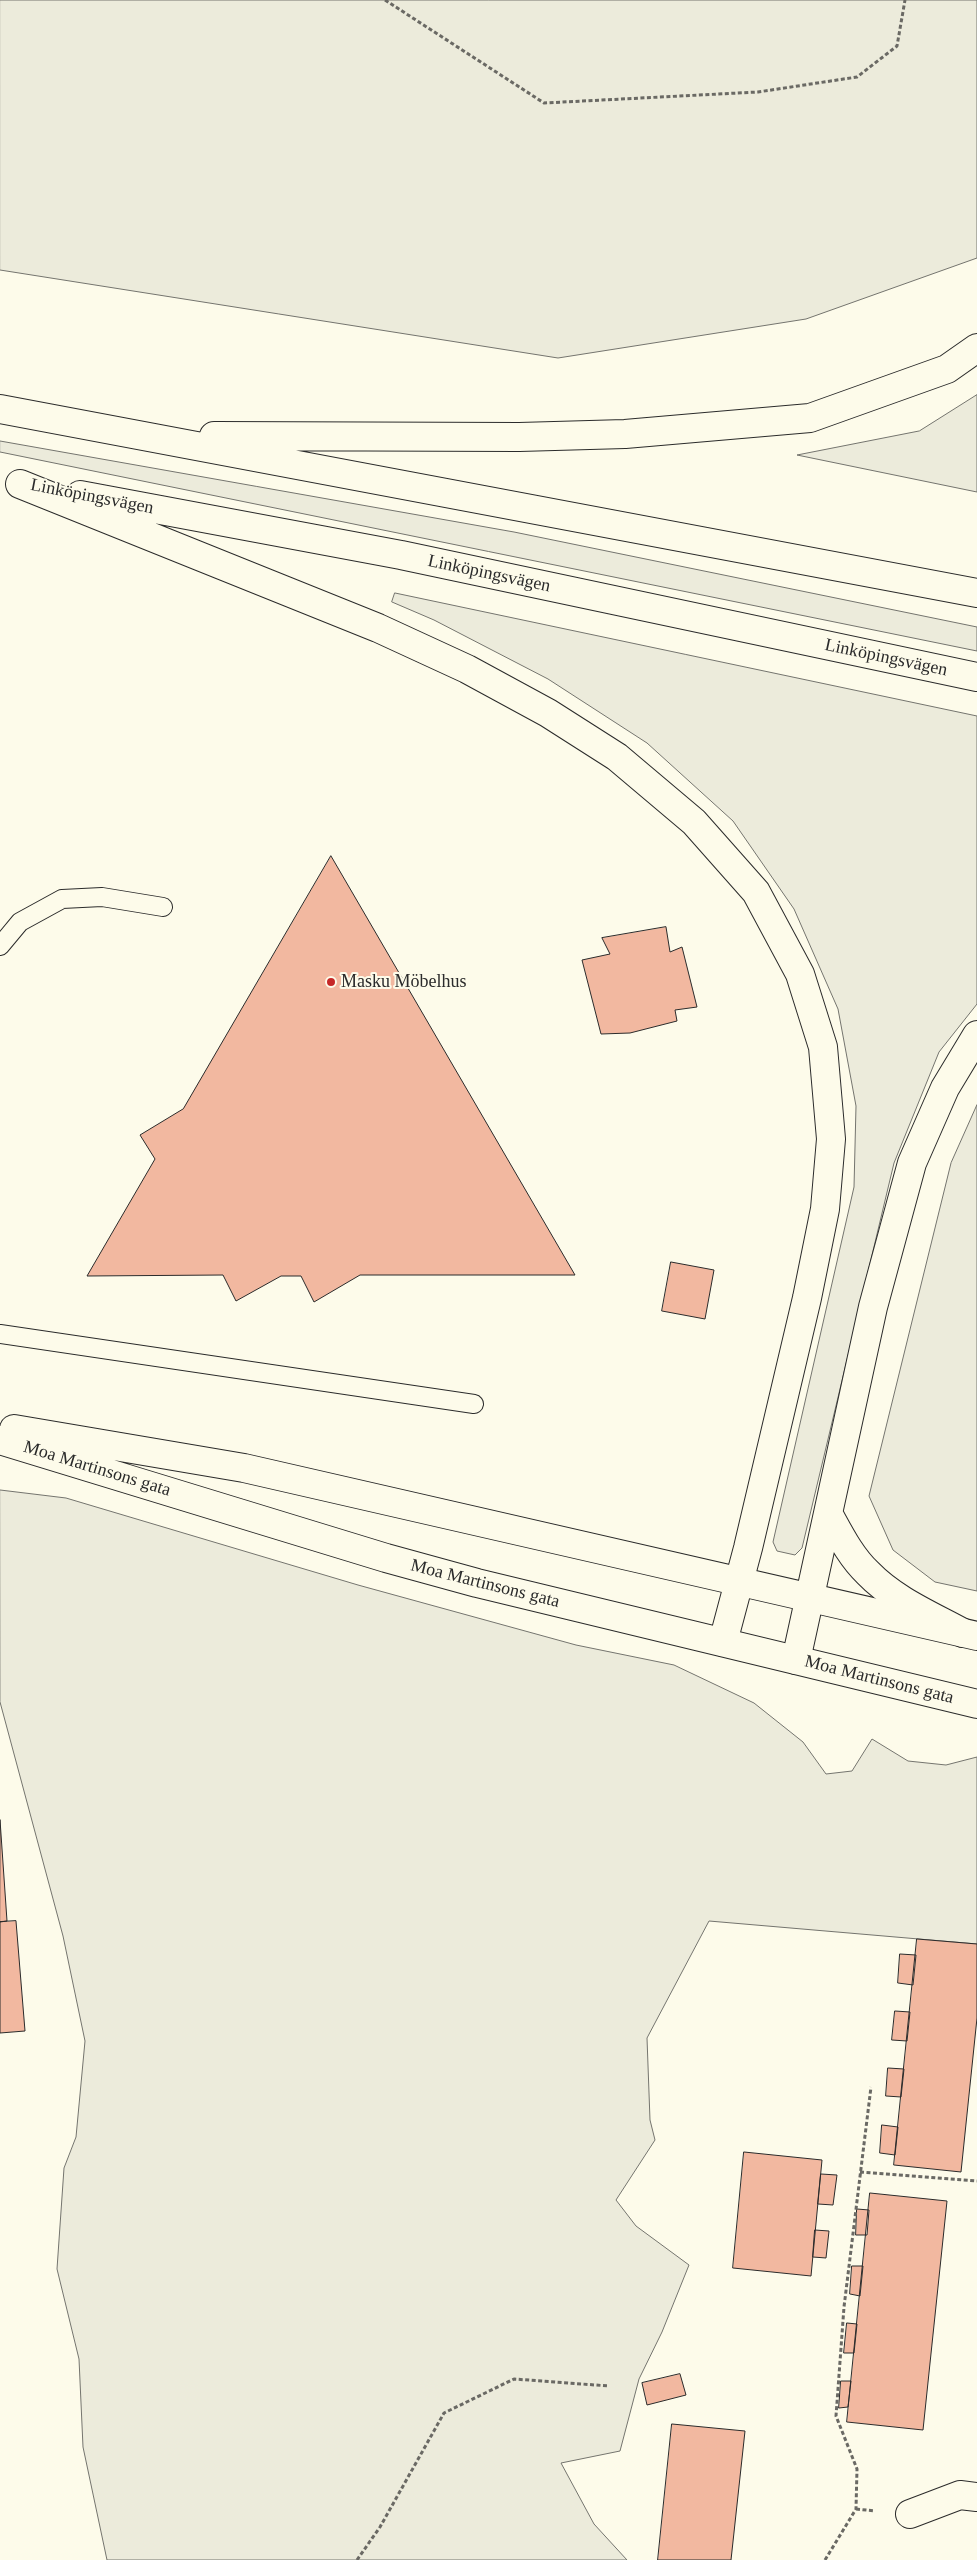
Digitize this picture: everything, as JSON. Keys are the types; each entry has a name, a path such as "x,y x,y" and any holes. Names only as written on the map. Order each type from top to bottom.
{"main road":[{"path":"147,435 548,436 625,434 810,418 947,368 977,348"},
{"path":"0,409 147,435 977,593"},
{"path":"10,482 378,628 467,669 548,712 617,757 694,822 756,892 800,974 823,1047 831,1139 825,1209 810,1280 740,1582 723,1642"},
{"name":"Linköpingsvägen","path":"10,482 401,555 977,677"},
{"path":"796,1660 873,1307 912,1163 945,1088 977,1035"},
{"name":"Moa Martinsons gata","path":"0,1427 244,1468 970,1635"},
{"name":"Moa Martinsons gata","path":"0,1440 386,1558 477,1583 977,1704"},
{"path":"828,1516 849,1549 868,1573 896,1596 970,1635"},
{"path":"910,2514 960,2495 977,2497"}],"lane":[{"path":"0,946 20,922 62,900 102,897 163,907"},
{"path":"0,1334 474,1404"}],"path":[{"path":"385,0 544,103 758,92 857,77 897,46 905,0"},
{"path":"824,2560 856,2509 857,2469 836,2416 844,2307 871,2087"},
{"path":"860,2172 977,2181"},
{"path":"357,2560 380,2527 444,2413 514,2379 609,2386"}],"shaded area":[{"path":"0,0 977,0 977,258 806,319 558,358 0,270"},
{"path":"977,395 977,492 797,455 919,431"},
{"path":"0,441 514,532 977,627 977,651 0,452"},
{"path":"395,593 977,716 977,1004 939,1052 894,1163 802,1548 795,1555 777,1551 773,1542 854,1187 856,1106 838,1009 794,909 733,821 647,743 548,679 434,620 392,602"},
{"path":"977,1105 977,1591 935,1582 893,1550 869,1496 951,1163"},
{"path":"0,1490 66,1498 358,1585 576,1645 674,1665 754,1703 803,1742 826,1774 852,1771 872,1739 908,1761 946,1765 977,1757 977,1944 709,1921 647,2038 650,2120 655,2140 616,2200 636,2226 689,2265 662,2332 639,2379 620,2451 561,2463 594,2524 627,2560 107,2560 83,2447 79,2359 57,2269 64,2168 76,2137 85,2041 63,1936 0,1702"}],"building":[{"name":"Masku Möbelhus","path":"331,856 575,1275 360,1275 314,1302 301,1276 281,1276 236,1301 223,1275 87,1276 155,1159 140,1135 183,1109"},
{"path":"666,927 670,952 682,947 697,1007 675,1010 677,1021 630,1033 601,1034 582,960 610,954 602,938"},
{"path":"671,1262 714,1270 705,1319 662,1311"},
{"path":"0,1820 7,1921 0,1922"},
{"path":"16,1921 25,2031 0,2033 0,1922"},
{"path":"917,1939 977,1944 977,2018 961,2172 894,2165"},
{"path":"900,1954 916,1955 913,1985 898,1983"},
{"path":"895,2011 910,2012 907,2041 892,2040"},
{"path":"888,2068 904,2069 901,2097 886,2096"},
{"path":"882,2125 898,2127 895,2155 880,2153"},
{"path":"744,2152 822,2160 811,2276 733,2268"},
{"path":"821,2174 837,2175 833,2205 818,2204"},
{"path":"870,2193 947,2201 923,2430 847,2422"},
{"path":"857,2209 869,2210 867,2235 856,2235"},
{"path":"815,2230 829,2231 826,2258 813,2257"},
{"path":"852,2266 863,2266 860,2296 850,2294"},
{"path":"847,2323 857,2324 854,2353 844,2353"},
{"path":"680,2374 686,2395 647,2405 642,2383"},
{"path":"841,2381 851,2381 848,2407 839,2408"},
{"path":"672,2424 745,2431 731,2560 658,2560"}],"place":[{"name":"Masku Möbelhus","path":"331,982"}]}
